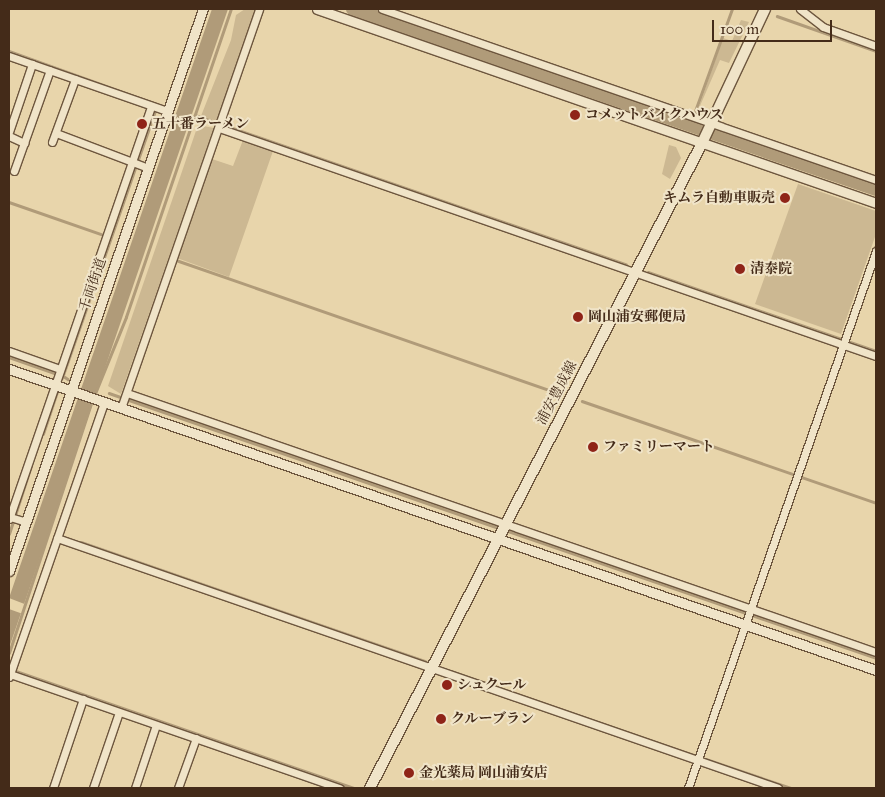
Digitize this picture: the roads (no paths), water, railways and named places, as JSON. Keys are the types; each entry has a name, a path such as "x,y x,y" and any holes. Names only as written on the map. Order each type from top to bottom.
{"main road":[{"name":"浦安豊成線","path":"370,788 500,529 636,273 712,124 765,9"}],"street":[{"name":"千両街道","path":"9,571 75,392 167,111 203,9"},
{"path":"124,399 259,9"},
{"path":"317,9 704,139 876,203"},
{"path":"382,9 876,180"},
{"path":"800,9 823,27 876,46"},
{"path":"9,56 167,111"},
{"path":"9,132 32,64"},
{"path":"14,171 50,70"},
{"path":"52,142 75,79"},
{"path":"26,522 11,518 106,236 135,163 151,106"},
{"path":"220,125 636,273 843,342 876,356"},
{"path":"56,133 148,168"},
{"path":"9,136 24,143"},
{"path":"688,788 876,251"},
{"path":"9,351 58,376 75,392 100,401 124,399 747,615 876,652"},
{"path":"9,369 58,376"},
{"path":"124,399 747,615 876,670"},
{"path":"100,401 57,538 9,676 83,699 340,788"},
{"path":"57,538 430,669 778,788"},
{"path":"52,788 83,699"},
{"path":"93,788 119,712"},
{"path":"135,788 156,725"},
{"path":"178,788 196,738"}],"waterway":[{"path":"94,396 126,317 231,9"},
{"path":"353,9 876,189"},
{"path":"694,114 732,9"},
{"path":"777,16 876,51"},
{"path":"9,51 156,104"},
{"path":"62,378 155,111"},
{"path":"195,115 626,264"},
{"path":"690,125 692,119"},
{"path":"9,202 104,235"},
{"path":"176,260 561,394"},
{"path":"648,272 876,351"},
{"path":"9,357 57,374"},
{"path":"62,375 68,379"},
{"path":"43,434 57,392"},
{"path":"109,393 499,528"},
{"path":"9,653 92,401"},
{"path":"582,401 876,503"},
{"path":"9,534 31,466"},
{"path":"505,530 876,658"},
{"path":"81,542 425,661"},
{"path":"13,670 354,788"},
{"path":"451,671 694,755"},
{"path":"706,759 791,788"}],"place":[{"name":"コメットバイクハウス","path":"575,115"},
{"name":"五十番ラーメン","path":"142,124"},
{"name":"キムラ自動車販売","path":"785,198"},
{"name":"清泰院","path":"740,269"},
{"name":"岡山浦安郵便局","path":"578,317"},
{"name":"ファミリーマート","path":"593,447"},
{"name":"シュクール","path":"447,685"},
{"name":"クルーブラン","path":"441,719"},
{"name":"金光薬局 岡山浦安店","path":"409,773"}]}
